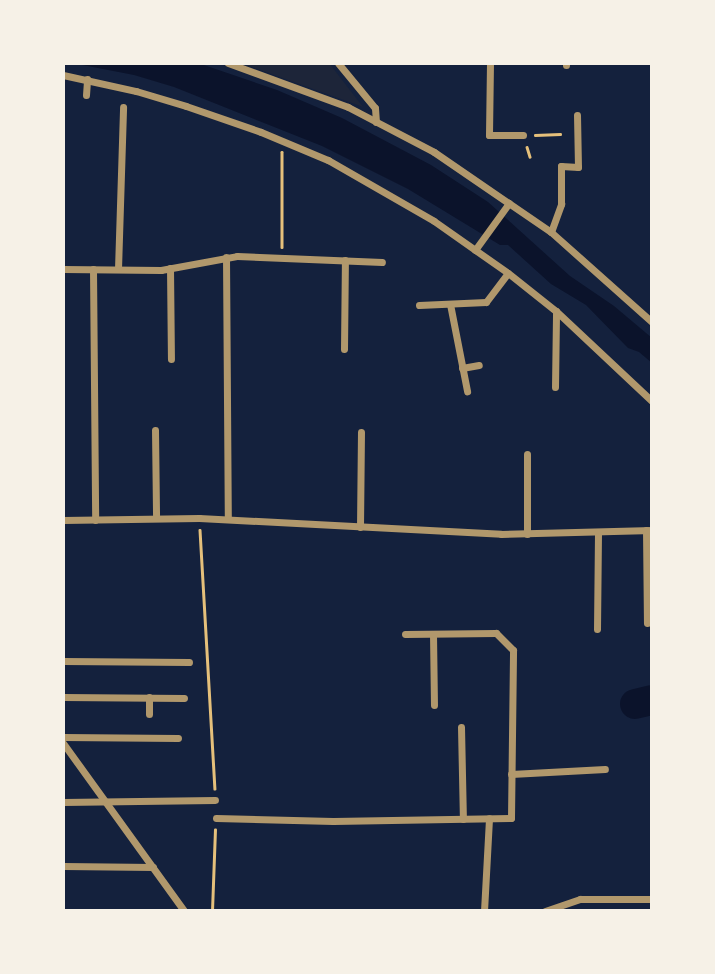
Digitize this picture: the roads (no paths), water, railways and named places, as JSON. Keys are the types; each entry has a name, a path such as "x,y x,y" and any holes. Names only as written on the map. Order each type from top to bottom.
{"street":[{"path":"228,63 274,78 376,122 434,152 507,206 551,232 652,323"},
{"path":"338,63 375,108 378,114 376,122"},
{"path":"491,63 489,135 523,135"},
{"path":"63,75 186,106 328,160 477,248 556,311 652,401"},
{"path":"86,95 87,79"},
{"path":"118,269 123,107"},
{"path":"551,232 561,204 561,166 578,167 577,115"},
{"path":"477,248 507,206"},
{"path":"226,257 228,519"},
{"path":"63,269 170,268 226,257 382,262"},
{"path":"344,349 345,260"},
{"path":"170,268 171,359"},
{"path":"93,269 96,520"},
{"path":"419,305 486,302 508,272"},
{"path":"450,304 467,391"},
{"path":"555,387 556,311"},
{"path":"462,368 479,365"},
{"path":"155,430 156,518"},
{"path":"360,432 360,527"},
{"path":"527,454 527,534"},
{"path":"63,520 199,518 416,531 527,534 649,530 647,622"},
{"path":"597,629 598,532"},
{"path":"216,818 332,821 511,818 513,650 496,633 405,634"},
{"path":"433,634 434,705"},
{"path":"63,661 189,662"},
{"path":"63,697 184,698"},
{"path":"149,697 149,714"},
{"path":"461,727 463,819"},
{"path":"63,737 178,738"},
{"path":"63,743 184,911"},
{"path":"511,774 605,769"},
{"path":"63,802 215,800"},
{"path":"484,911 489,818"},
{"path":"63,866 153,867"},
{"path":"545,911 580,899 652,899"}],"waterway":[{"path":"635,704 652,700"}]}
